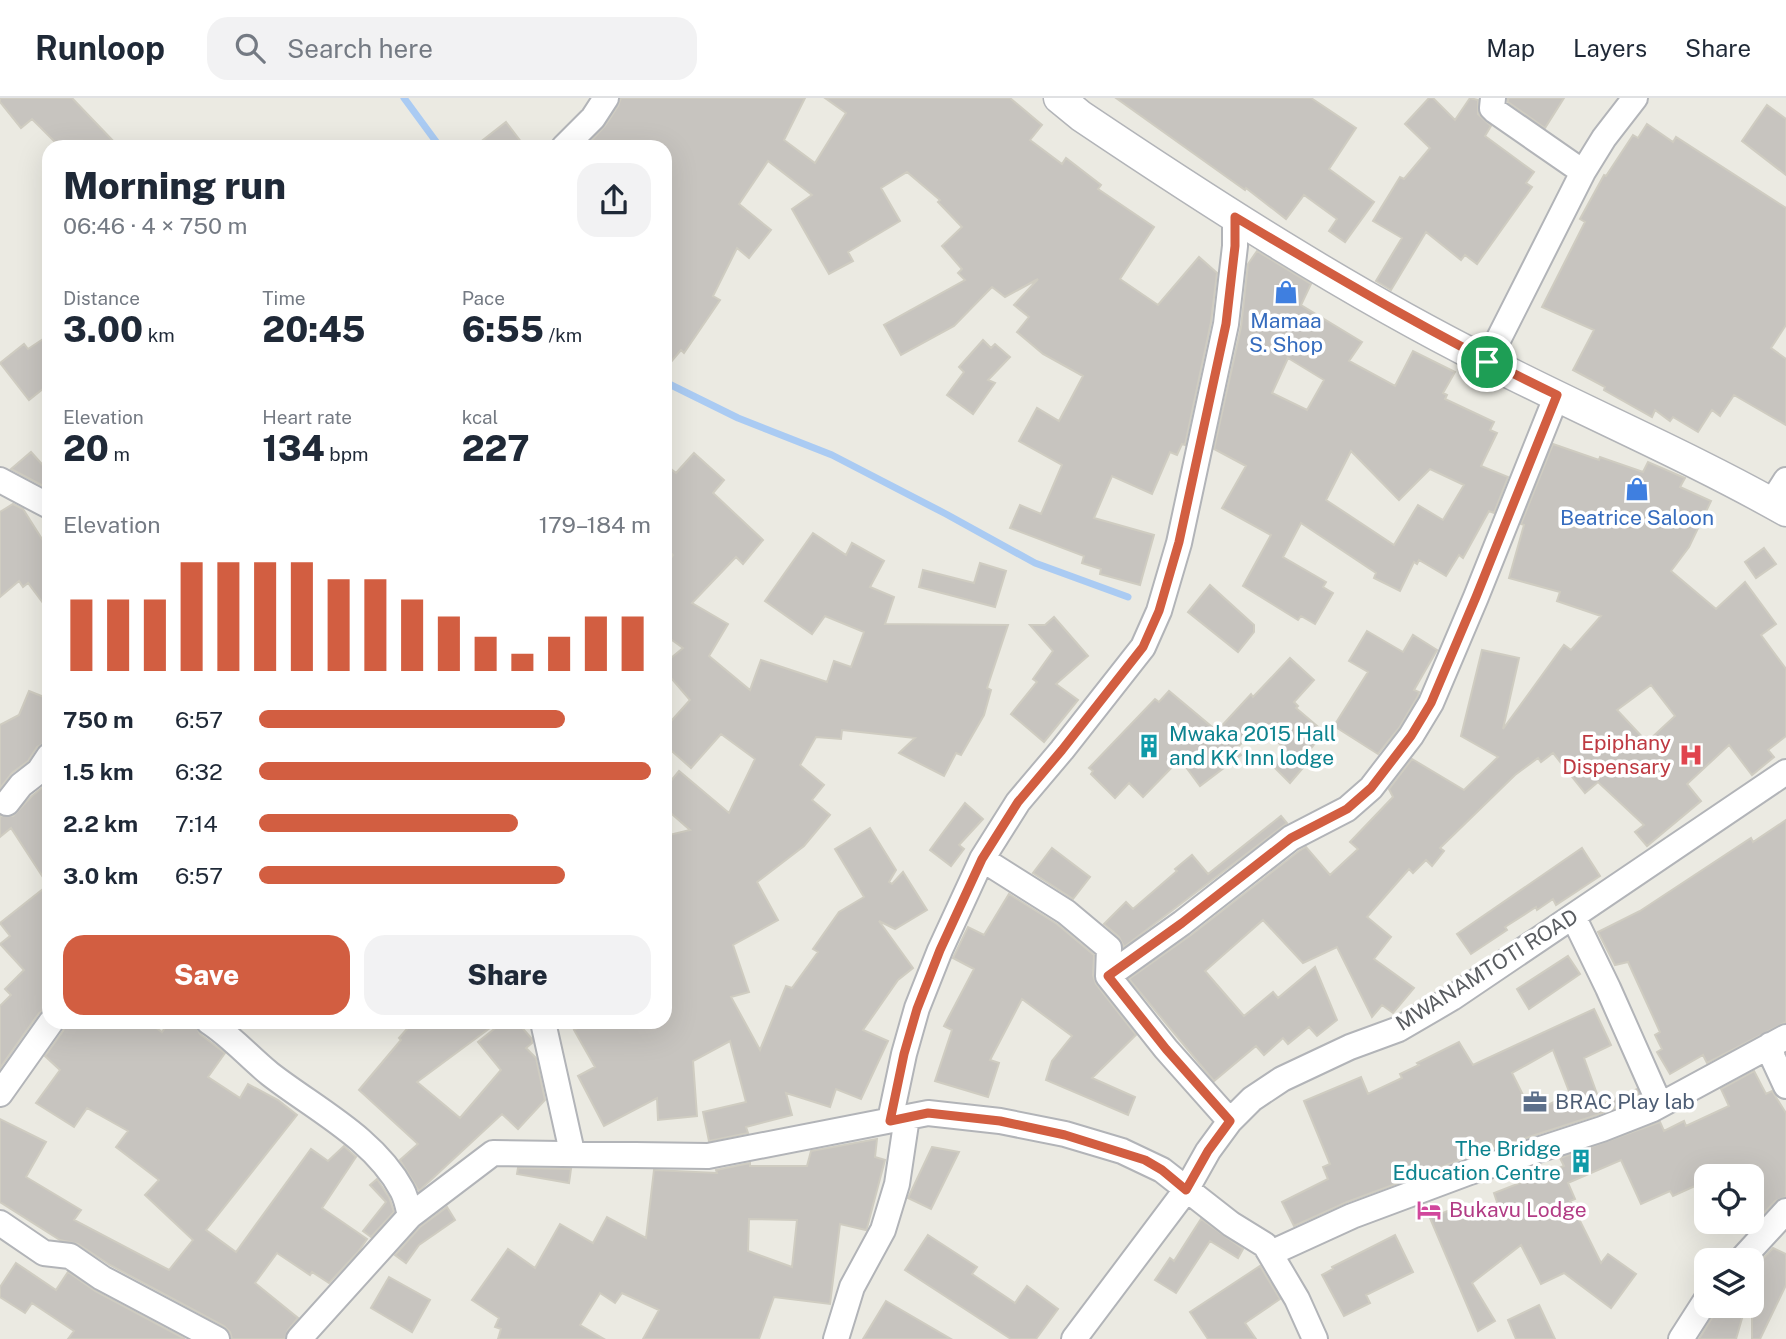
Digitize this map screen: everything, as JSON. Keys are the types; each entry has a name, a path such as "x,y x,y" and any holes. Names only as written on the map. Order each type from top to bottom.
{"street":[{"path":"571,140 593,118 606,98"},
{"path":"1059,98 1080,117 1235,217 1401,315 1487,362 1694,461 1781,498"},
{"path":"1493,98 1492,108 1495,111 1584,172"},
{"path":"1487,362 1584,172 1604,138 1635,98"},
{"path":"836,1339 852,1287 883,1230 897,1184 898,1119 904,1054 917,1009 940,950 982,859 1018,802 1143,647 1159,611 1179,542 1226,324 1235,246 1235,217"},
{"path":"1108,976 1182,923 1291,838 1347,809 1371,788 1411,736 1431,703 1557,395"},
{"path":"0,480 42,502"},
{"path":"7,803 20,785 42,766"},
{"name":"MWANAMTOTI ROAD","path":"1074,1339 1186,1190 1208,1151 1230,1121 1252,1099 1282,1079 1350,1047 1399,1029 1451,998 1786,772"},
{"path":"982,859 1066,912 1109,948 1108,976 1166,1049 1230,1121"},
{"path":"1573,916 1660,1105"},
{"path":"0,1094 46,1029"},
{"path":"220,1029 263,1068 359,1139 376,1155 403,1191 410,1216"},
{"path":"545,1029 572,1152"},
{"path":"1271,1253 1376,1208 1491,1164 1602,1129 1660,1105 1778,1041"},
{"path":"1778,1041 1773,1058 1786,1086"},
{"path":"299,1339 410,1216 493,1153 572,1152 708,1156 928,1113 1000,1121 1065,1135 1145,1160 1162,1170 1231,1224 1259,1241 1271,1253 1297,1299 1315,1339"},
{"path":"1752,1248 1786,1211"},
{"path":"0,1223 44,1253 70,1256 102,1278 216,1339"},
{"path":"1681,1339 1694,1318"}],"building":[{"path":"0,98 72,98 112,140 53,140 32,119 21,128 0,102"},
{"path":"621,98 805,98 784,140 815,163 846,113 825,98 1010,98 1042,125 1030,140 1062,164 1066,158 1101,185 1098,189 1154,227 1120,279 1158,305 1199,257 1217,273 1211,322 1185,445 1182,444 1177,455 1170,452 1152,494 1112,476 1094,518 1154,535 1140,585 1100,574 1101,569 1082,563 1084,556 1010,528 1020,505 1041,514 1062,465 1019,441 1037,408 1059,421 1083,376 1043,354 1017,332 1029,317 1014,305 1038,279 1005,297 992,287 954,326 901,355 884,325 965,280 958,273 962,269 942,246 962,227 938,202 940,200 907,172 881,188 900,221 848,252 853,261 829,274 792,209 812,195 768,161 739,204 771,230 749,258 737,248 713,296 720,300 684,353 681,350 672,361 672,140 592,140"},
{"path":"1116,98 1311,98 1356,128 1329,169 1374,202 1345,242 1329,231 1337,219 1304,195 1286,219"},
{"path":"1429,98 1433,98 1455,120 1470,98 1478,100 1478,114 1491,126 1485,136 1534,172 1526,183 1532,187 1477,264 1465,255 1461,260 1426,232 1391,290 1376,281 1402,238 1373,221 1400,177 1404,179 1430,148 1405,124"},
{"path":"1508,98 1564,98 1545,128 1508,102"},
{"path":"1767,105 1786,119 1786,175 1742,141"},
{"path":"506,122 520,140 483,140"},
{"path":"1647,124 1673,142 1676,137 1786,208 1786,325 1771,348 1786,359 1786,425 1734,395 1720,416 1712,410 1698,432 1673,417 1670,421 1655,410 1652,417 1573,370 1594,330 1542,307 1585,222 1580,219 1604,175 1606,176 1633,135 1638,138"},
{"path":"1257,251 1311,284 1301,305 1362,342 1349,361 1395,386 1413,351 1455,372 1443,393 1447,395 1445,399 1494,422 1490,430 1497,433 1481,466 1508,477 1494,513 1489,511 1463,558 1459,555 1446,576 1419,560 1417,564 1414,562 1400,591 1374,578 1376,573 1301,523 1283,557 1326,582 1323,587 1333,593 1315,624 1301,616 1298,620 1243,586 1271,535 1222,508 1246,466 1214,449 1241,327 1248,264","holes":["1288,358 1324,380 1307,410 1272,393","1351,451 1399,500 1430,469 1464,485 1443,520 1418,505 1394,545 1326,500"]},
{"path":"42,340 42,390 29,400 0,363 24,344 28,349"},
{"path":"983,340 991,348 995,344 1010,357 988,380 995,383 973,414 947,395 964,372 959,367"},
{"path":"1553,444 1643,472 1648,462 1685,478 1680,487 1711,501 1689,547 1671,571 1716,609 1745,582 1776,624 1761,635 1786,669 1786,736 1768,750 1774,757 1752,775 1729,745 1687,784 1701,801 1647,846 1635,832 1644,825 1598,782 1585,793 1553,753 1541,762 1538,758 1515,775 1440,848 1444,851 1432,866 1426,860 1413,873 1409,869 1367,917 1391,937 1374,959 1414,988 1393,1013 1382,1005 1372,1017 1337,947 1303,963 1263,920 1205,971 1244,1016 1273,992 1278,998 1315,967 1337,1020 1317,1036 1309,1027 1288,1044 1283,1038 1264,1055 1256,1046 1214,1081 1129,979 1306,847 1330,875 1358,849 1350,842 1393,797 1389,789 1412,759 1464,790 1498,757 1461,736 1482,650 1519,658 1503,729 1564,645 1571,650 1601,616 1557,601 1560,592 1509,578 1524,525 1521,524","holes":["1651,685 1675,716 1647,742 1617,710"]},
{"path":"31,452 42,464 42,485 11,469"},
{"path":"694,453 724,480 713,493 763,540 743,564 736,557 692,603 728,624 709,656 750,690 761,660 827,682 834,661 851,667 864,632 825,616 812,634 765,601 813,533 846,555 852,543 884,561 870,587 894,597 885,624 1008,625 987,688 991,690 984,715 961,755 956,753 944,776 899,753 915,738 842,730 841,739 816,737 800,765 824,785 812,800 830,815 804,846 757,882 778,920 733,945 749,992 731,997 760,1050 786,986 792,988 818,952 813,949 839,912 864,897 835,849 870,828 896,870 889,882 892,884 903,872 927,910 895,929 879,921 913,968 898,980 863,1030 888,1041 861,1099 836,1089 830,1107 786,1093 792,1115 746,1127 748,1133 709,1141 703,1112 746,1102 730,1041 693,1061 697,1116 658,1120 657,1098 604,1126 578,1076 595,1067 574,1030 672,1029 672,834 690,830 672,814 672,780 679,771 729,813 755,759 721,734 691,768 672,751 672,720 690,700 672,679 672,657 683,648 672,640 672,470 676,473"},
{"path":"13,504 23,509 42,539 42,602 28,583 23,587 19,581 0,597 0,512"},
{"path":"1764,548 1776,564 1756,578 1745,562"},
{"path":"980,563 1006,571 995,607 919,587 923,570 974,583"},
{"path":"1210,585 1254,625 1254,632 1238,652 1188,612"},
{"path":"1054,617 1088,656 1056,684 1078,700 1044,742 1011,714 1037,682 1033,679 1053,651 1030,625 1045,625"},
{"path":"1367,631 1403,652 1413,635 1437,650 1414,690 1419,692 1418,696 1399,728 1378,754 1334,726 1368,672 1349,661"},
{"path":"1290,658 1314,680 1294,702 1298,706 1296,708 1324,732 1309,751 1314,755 1290,783 1272,765 1286,750 1259,724 1236,749 1241,755 1200,786 1180,759 1143,797 1129,783 1115,798 1091,774 1093,771 1089,768 1155,699 1159,702 1169,691 1217,731 1251,694 1253,697"},
{"path":"29,691 42,696 42,744 0,788 0,725 19,715"},
{"path":"42,788 42,876 11,828 0,837 0,816 13,816"},
{"path":"965,803 983,819 959,845 964,849 951,866 930,850"},
{"path":"1281,816 1287,823 1124,947 1119,937 1104,924 1126,902 1133,909 1192,855 1208,874"},
{"path":"1786,820 1786,1022 1707,1063 1703,1055 1670,1074 1657,1052 1662,1049 1655,1035 1660,1032 1628,962 1615,965 1598,932 1640,911 1751,838 1753,842"},
{"path":"1052,848 1090,877 1073,899 1033,873"},
{"path":"1582,848 1600,876 1556,905 1553,899 1537,910 1536,907 1471,954 1457,934"},
{"path":"42,890 42,1012 0,1068 0,1006 11,995 5,989 24,970 0,944 10,936 0,923"},
{"path":"1009,894 1057,924 1094,955 1093,975 1096,984 1136,1035 1092,1078 1135,1097 1128,1115 1046,1080 1052,1061 1072,1036 1022,999 990,1060 999,1063 988,1097 935,1081 952,1030 944,1026 974,969 953,958 968,927 984,935"},
{"path":"1568,956 1580,974 1529,1009 1517,989"},
{"path":"1594,1009 1611,1045 1584,1058 1601,1105 1637,1089 1641,1098 1495,1148 1492,1141 1455,1162 1347,1202 1294,1226 1282,1202 1328,1179 1323,1167 1330,1164 1304,1101 1361,1077 1368,1094 1402,1078 1400,1074 1419,1065 1417,1063 1459,1042 1473,1065","holes":["1553,1050 1570,1094 1532,1113 1512,1073"]},
{"path":"158,1029 162,1032 164,1029 198,1029 200,1034 225,1053 208,1077 240,1098 248,1084 278,1100 297,1115 206,1230 236,1252 311,1149 328,1161 344,1146 356,1157 322,1208 367,1239 358,1252 329,1283 312,1272 310,1275 277,1253 255,1283 298,1318 288,1330 285,1339 232,1339 224,1326 110,1265 78,1244 60,1240 0,1202 0,1119 46,1142 26,1177 81,1210 74,1220 169,1270 193,1240 145,1195 159,1180 116,1147 128,1131 87,1108 74,1127 36,1103 60,1070 45,1056 63,1031"},
{"path":"407,1029 489,1029 417,1082 460,1118 501,1070 478,1042 494,1029 523,1029 532,1039 532,1043 526,1048 536,1058 545,1100 518,1129 502,1114 419,1191 400,1160 418,1144 359,1090 401,1040 399,1038"},
{"path":"1754,1071 1766,1094 1772,1091 1786,1113 1786,1197 1775,1201 1764,1213 1764,1164 1694,1164 1694,1186 1673,1196 1670,1191 1641,1204 1621,1160 1570,1182 1568,1183 1575,1199 1570,1201 1601,1263 1608,1254 1636,1274 1611,1308 1564,1273 1541,1284 1521,1245 1472,1283 1495,1321 1478,1331 1430,1218 1460,1206 1465,1217 1498,1205 1494,1193 1564,1166 1560,1158 1660,1122 1664,1131 1684,1121 1686,1126 1729,1106 1721,1089"},
{"path":"877,1139 875,1157 885,1160 866,1230 840,1224 830,1304 774,1297 759,1339 643,1339 659,1310 622,1293 615,1303 600,1293 580,1325 604,1339 498,1339 501,1329 495,1327 499,1318 472,1300 508,1249 535,1268 560,1224 593,1243 607,1217 646,1238 654,1170 717,1173 716,1170 750,1163 750,1166 807,1166 811,1151","holes":["749,1219 797,1220 792,1267 748,1251"]},
{"path":"932,1147 959,1152 931,1209 908,1198"},
{"path":"518,1168 571,1169 569,1183 517,1174"},
{"path":"377,1179 389,1197 394,1212 371,1237 363,1231 386,1202 370,1185"},
{"path":"447,1207 455,1220 419,1245 406,1263 395,1255 420,1227"},
{"path":"1201,1219 1243,1249 1238,1258 1210,1241 1176,1293 1155,1280 1170,1258 1174,1261"},
{"path":"928,1235 977,1267 972,1274 1015,1303 1027,1286 1058,1309 1036,1339 1011,1339 905,1270"},
{"path":"1395,1235 1413,1272 1366,1295 1370,1303 1344,1316 1322,1275 1333,1269 1332,1267"},
{"path":"1773,1248 1786,1254 1786,1285 1760,1339 1752,1339 1752,1318 1764,1318 1764,1257"},
{"path":"16,1263 56,1290 68,1272 95,1291 185,1339 68,1339 74,1331 32,1303 25,1313 0,1297 0,1287"},
{"path":"1260,1266 1280,1299 1245,1323 1256,1339 1208,1339 1190,1312"},
{"path":"389,1277 430,1300 412,1332 371,1308"},
{"path":"886,1301 951,1339 863,1339"},
{"path":"1539,1305 1555,1339 1516,1339 1508,1320"},
{"path":"1712,1318 1742,1318 1736,1339 1699,1339"}],"waterway":[{"path":"404,98 435,140"},
{"path":"672,385 738,418 832,455 1035,563 1128,597"}],"place":[{"name":"Mamaa S. Shop","path":"1286,292"},
{"name":"Beatrice Saloon","path":"1637,489"},
{"name":"Mwaka 2015 Hall and KK Inn lodge","path":"1149,746"},
{"name":"Epiphany Dispensary","path":"1691,755"},
{"name":"BRAC Play lab","path":"1535,1102"},
{"name":"The Bridge Education Centre","path":"1581,1161"},
{"name":"Bukavu Lodge","path":"1429,1210"}],"route":[{"path":"1235,217 1401,315 1487,362 1557,395 1476,597 1422,719 1371,788 1347,809 1291,838 1182,923 1108,976 1166,1049 1230,1121 1208,1151 1186,1190 1145,1160 1065,1135 1000,1121 928,1113 890,1121 917,1009 940,950 982,859 1018,802 1143,647 1159,611 1179,542 1226,324 1235,246 1235,217"}]}
